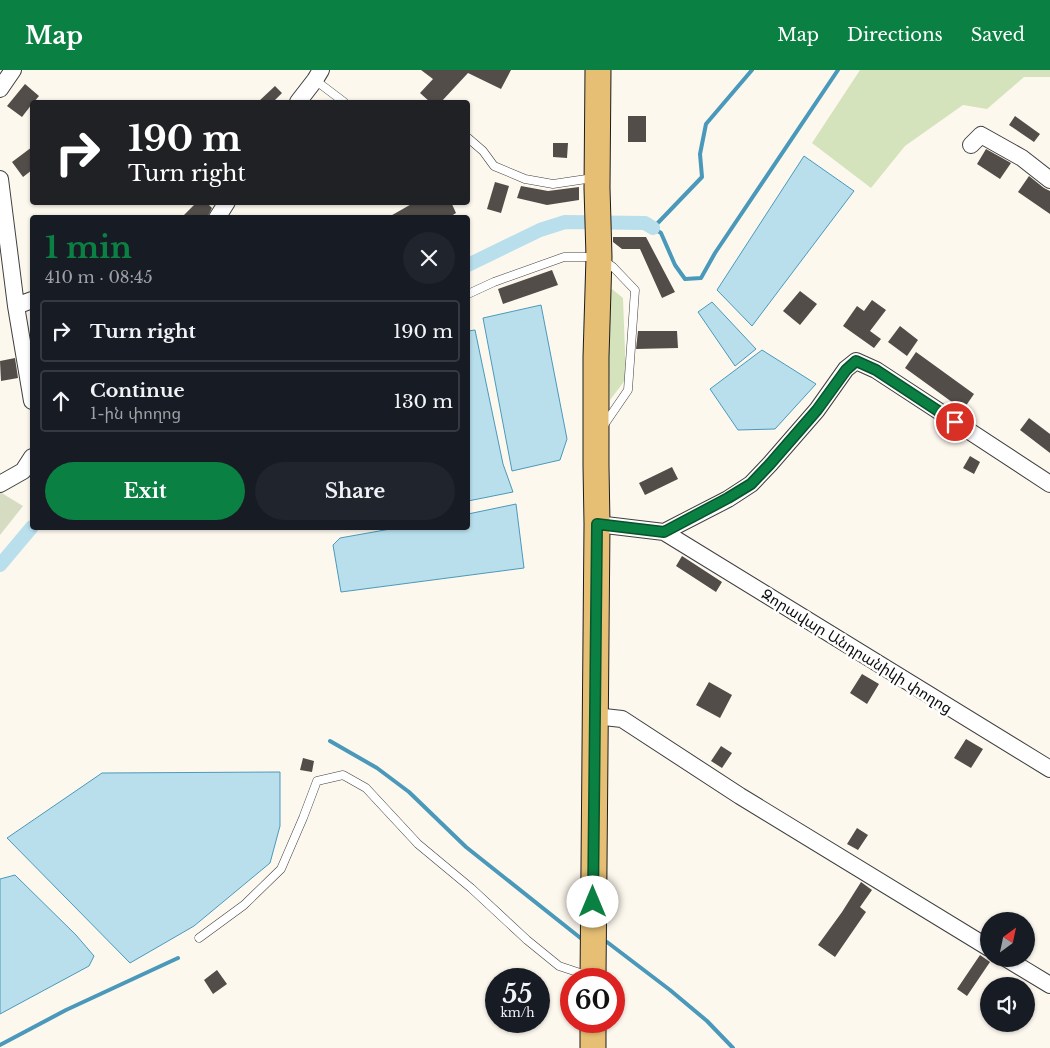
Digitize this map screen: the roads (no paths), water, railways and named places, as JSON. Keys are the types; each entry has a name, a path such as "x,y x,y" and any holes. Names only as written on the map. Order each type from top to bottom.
{"main road":[{"path":"593,968 598,70"},
{"path":"592,1048 593,1033"}],"street":[{"path":"0,89 12,70"},
{"path":"299,100 318,75"},
{"path":"971,145 981,135 1022,158 1050,180"},
{"path":"0,179 16,306 30,389"},
{"path":"16,306 30,301"},
{"path":"597,524 664,532 751,484 817,410 846,370 856,361 876,370 1050,484"},
{"path":"0,484 23,471 30,460"},
{"name":"Զորավար Անդրանիկի փողոց","path":"664,532 1050,769"},
{"path":"595,716 622,720 740,796 980,943"},
{"path":"1022,968 1050,985"}],"lane":[{"path":"318,75 342,100"},
{"path":"470,140 483,151 494,166 525,179 553,184 597,183"},
{"path":"470,293 494,282 564,257 598,249 635,290 628,390 596,437"},
{"path":"199,938 244,905 281,869 317,781 343,775 366,788 418,844 471,888 527,940 552,961 565,968"}],"water":[{"path":"804,156 854,191 752,326 717,290"},
{"path":"712,302 756,349 735,366 698,312"},
{"path":"541,305 567,439 560,460 512,471 483,318"},
{"path":"475,330 503,464 513,492 470,501 470,331"},
{"path":"762,350 816,384 775,429 738,430 710,389"},
{"path":"516,504 524,568 341,592 333,545 340,538 385,530 470,530 470,514"},
{"path":"280,772 280,826 270,863 194,926 130,963 7,838 102,773"},
{"path":"15,875 76,935 94,956 89,966 0,1014 0,879"}],"waterway":[{"path":"752,70 706,124 700,154 702,177 653,228 661,233 675,265 685,279 701,278 715,253 838,70"},
{"path":"470,264 540,230 565,222 645,223 653,228"},
{"path":"0,565 30,529"},
{"path":"330,741 377,768 409,792 466,847 583,940"},
{"path":"607,942 707,1021 733,1048"},
{"path":"0,1045 66,1010 178,958"}]}
